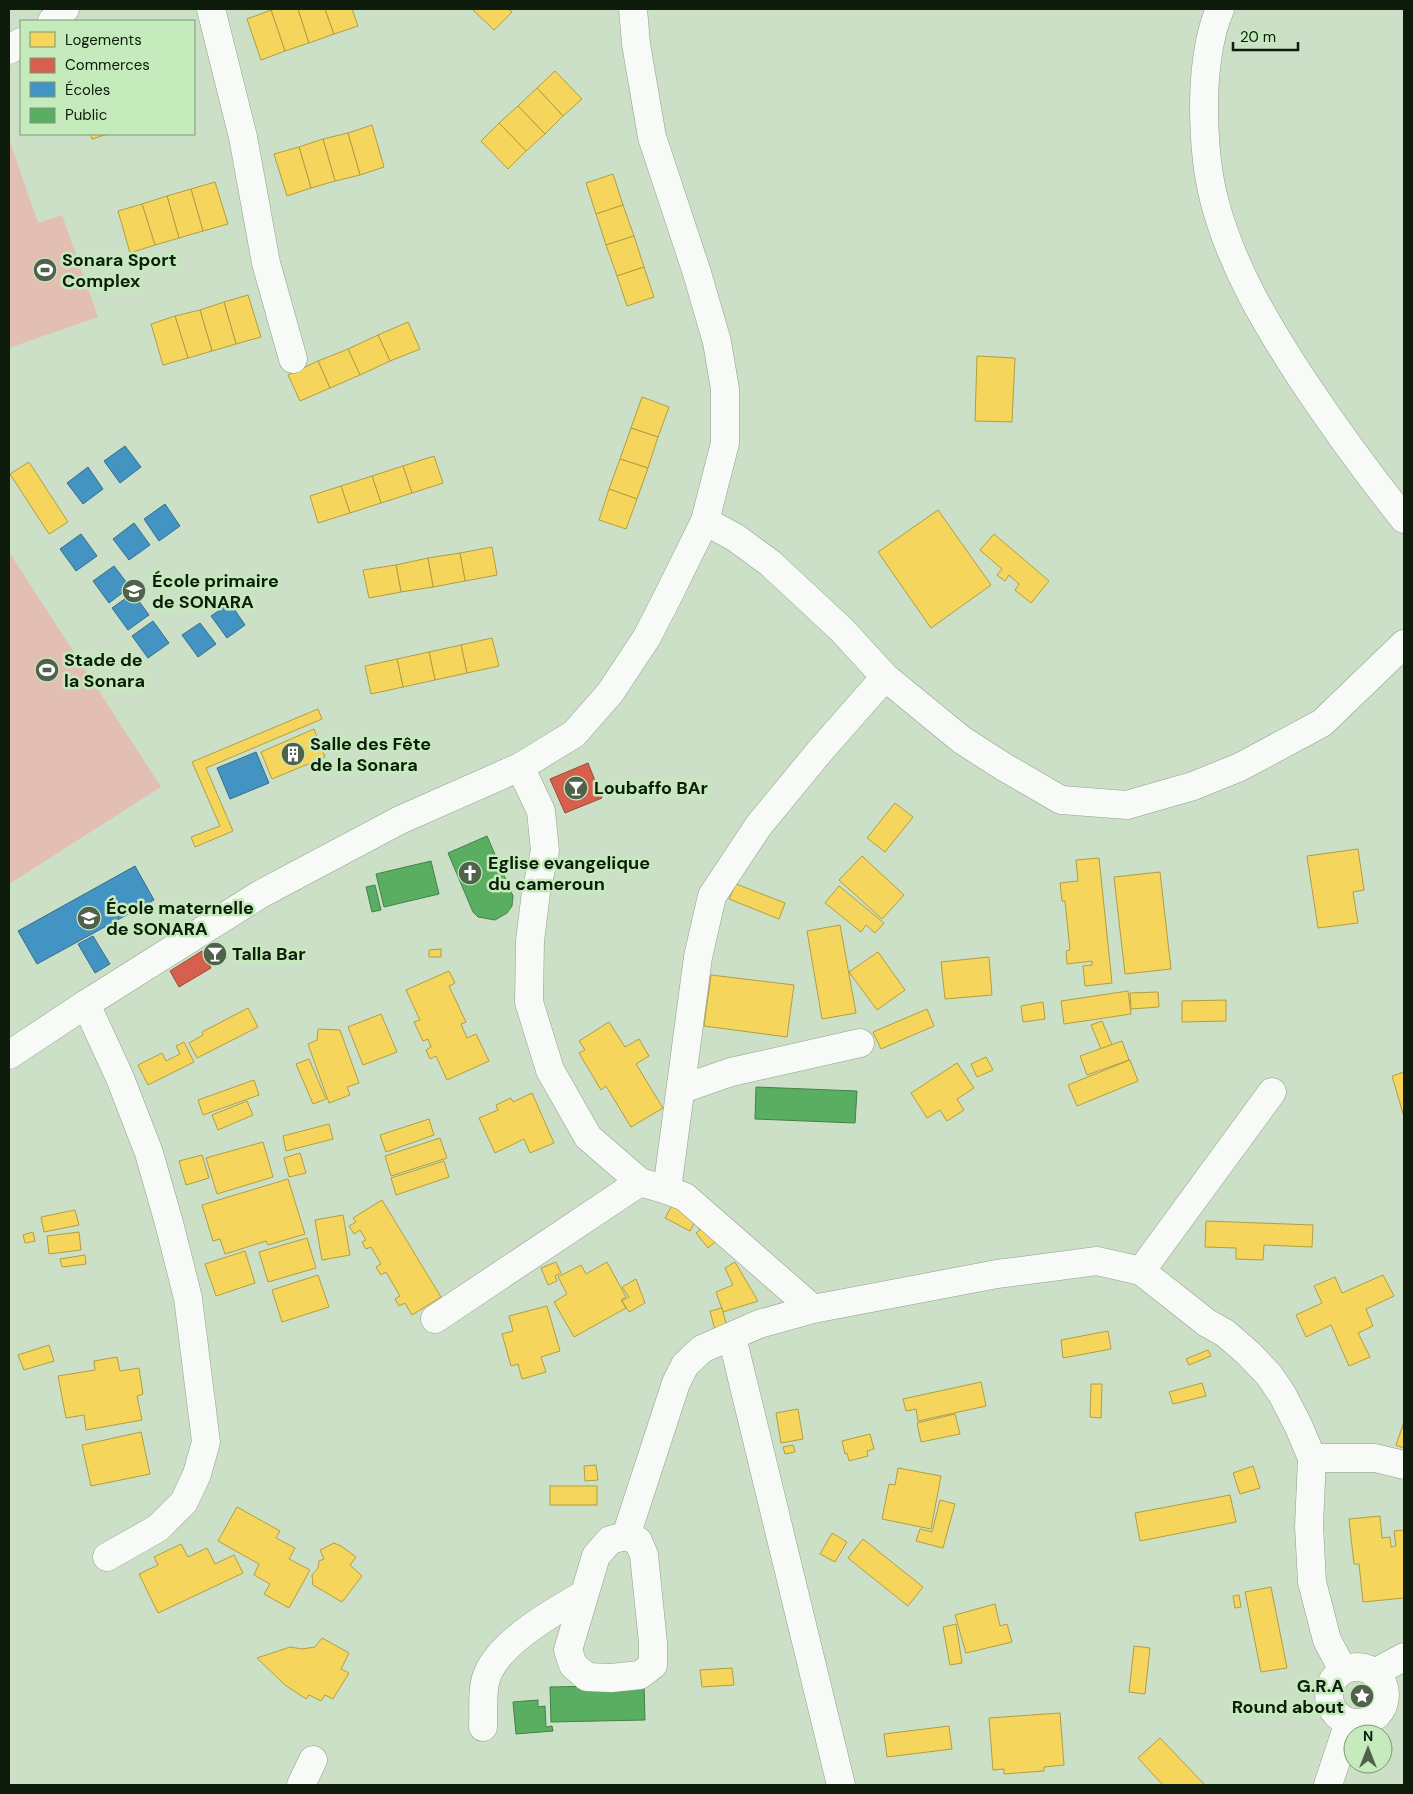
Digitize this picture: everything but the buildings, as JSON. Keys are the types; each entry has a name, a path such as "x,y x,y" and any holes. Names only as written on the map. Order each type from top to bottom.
{"street":[{"path":"53,20 65,9"},
{"path":"211,9 243,136 266,263 293,359"},
{"path":"9,1055 259,895 400,820 520,767 574,734 610,693 646,637 705,520 724,443 725,389 717,342 697,273 652,137 636,44 633,9"},
{"path":"1220,9 1209,48 1204,88 1204,136 1215,202 1235,259 1257,308 1293,365 1334,427 1404,519"},
{"path":"9,50 20,43"},
{"path":"705,520 736,538 770,563 836,623 885,677 962,740 1060,800 1127,804 1193,786 1240,767 1322,723 1404,644"},
{"path":"667,1190 682,1089 698,957 712,896 759,825 820,751 885,677"},
{"path":"520,767 541,811 545,851 536,892 530,941 529,1002 550,1070 588,1136 640,1182 667,1190 685,1198 813,1309"},
{"path":"86,1004 120,1078 149,1153 169,1223 188,1298 206,1442 197,1474 184,1502 158,1528 107,1557"},
{"path":"682,1089 731,1072 860,1043"},
{"path":"1141,1270 1272,1092"},
{"path":"435,1319 640,1182"},
{"path":"626,1536 676,1383 685,1365 702,1349 760,1324 813,1309 997,1274 1097,1261 1141,1270 1206,1323 1224,1333 1248,1352 1282,1394 1298,1424 1312,1458 1309,1526 1312,1582 1327,1640 1343,1670"},
{"path":"732,1337 841,1785"},
{"path":"1312,1458 1375,1458 1404,1465"},
{"path":"626,1536 638,1541 644,1555 653,1643 653,1665 640,1675 611,1678 587,1677 574,1665 568,1650 583,1595 596,1556 610,1540 626,1536"},
{"path":"483,1727 484,1693 488,1674 499,1656 521,1636 552,1613 583,1595"},
{"path":"1374,1673 1404,1657"},
{"path":"1353,1667 1364,1668 1374,1673 1381,1681 1385,1692 1384,1703 1379,1712 1370,1720 1360,1723 1349,1722 1339,1717 1332,1708 1328,1698 1329,1687 1335,1677 1343,1670 1353,1667"},
{"path":"1328,1785 1349,1722"},
{"path":"301,1785 313,1760"}],"shaded area":[{"name":"Sonara Sport Complex","path":"9,139 38,223 62,215 98,317 9,348"},
{"name":"Stade de la Sonara","path":"9,552 161,787 9,884"}],"place":[{"name":"Sonara Sport Complex","path":"45,270"},
{"name":"École primaire de SONARA","path":"134,591"},
{"name":"Stade de la Sonara","path":"47,670"},
{"name":"Salle des Fête de la Sonara","path":"293,754"},
{"name":"Loubaffo BAr","path":"576,788"},
{"name":"Eglise evangelique du cameroun","path":"470,873"},
{"name":"École maternelle de SONARA","path":"89,918"},
{"name":"Talla Bar","path":"215,954"},
{"name":"G.R.A Round about","path":"1362,1696"}]}
